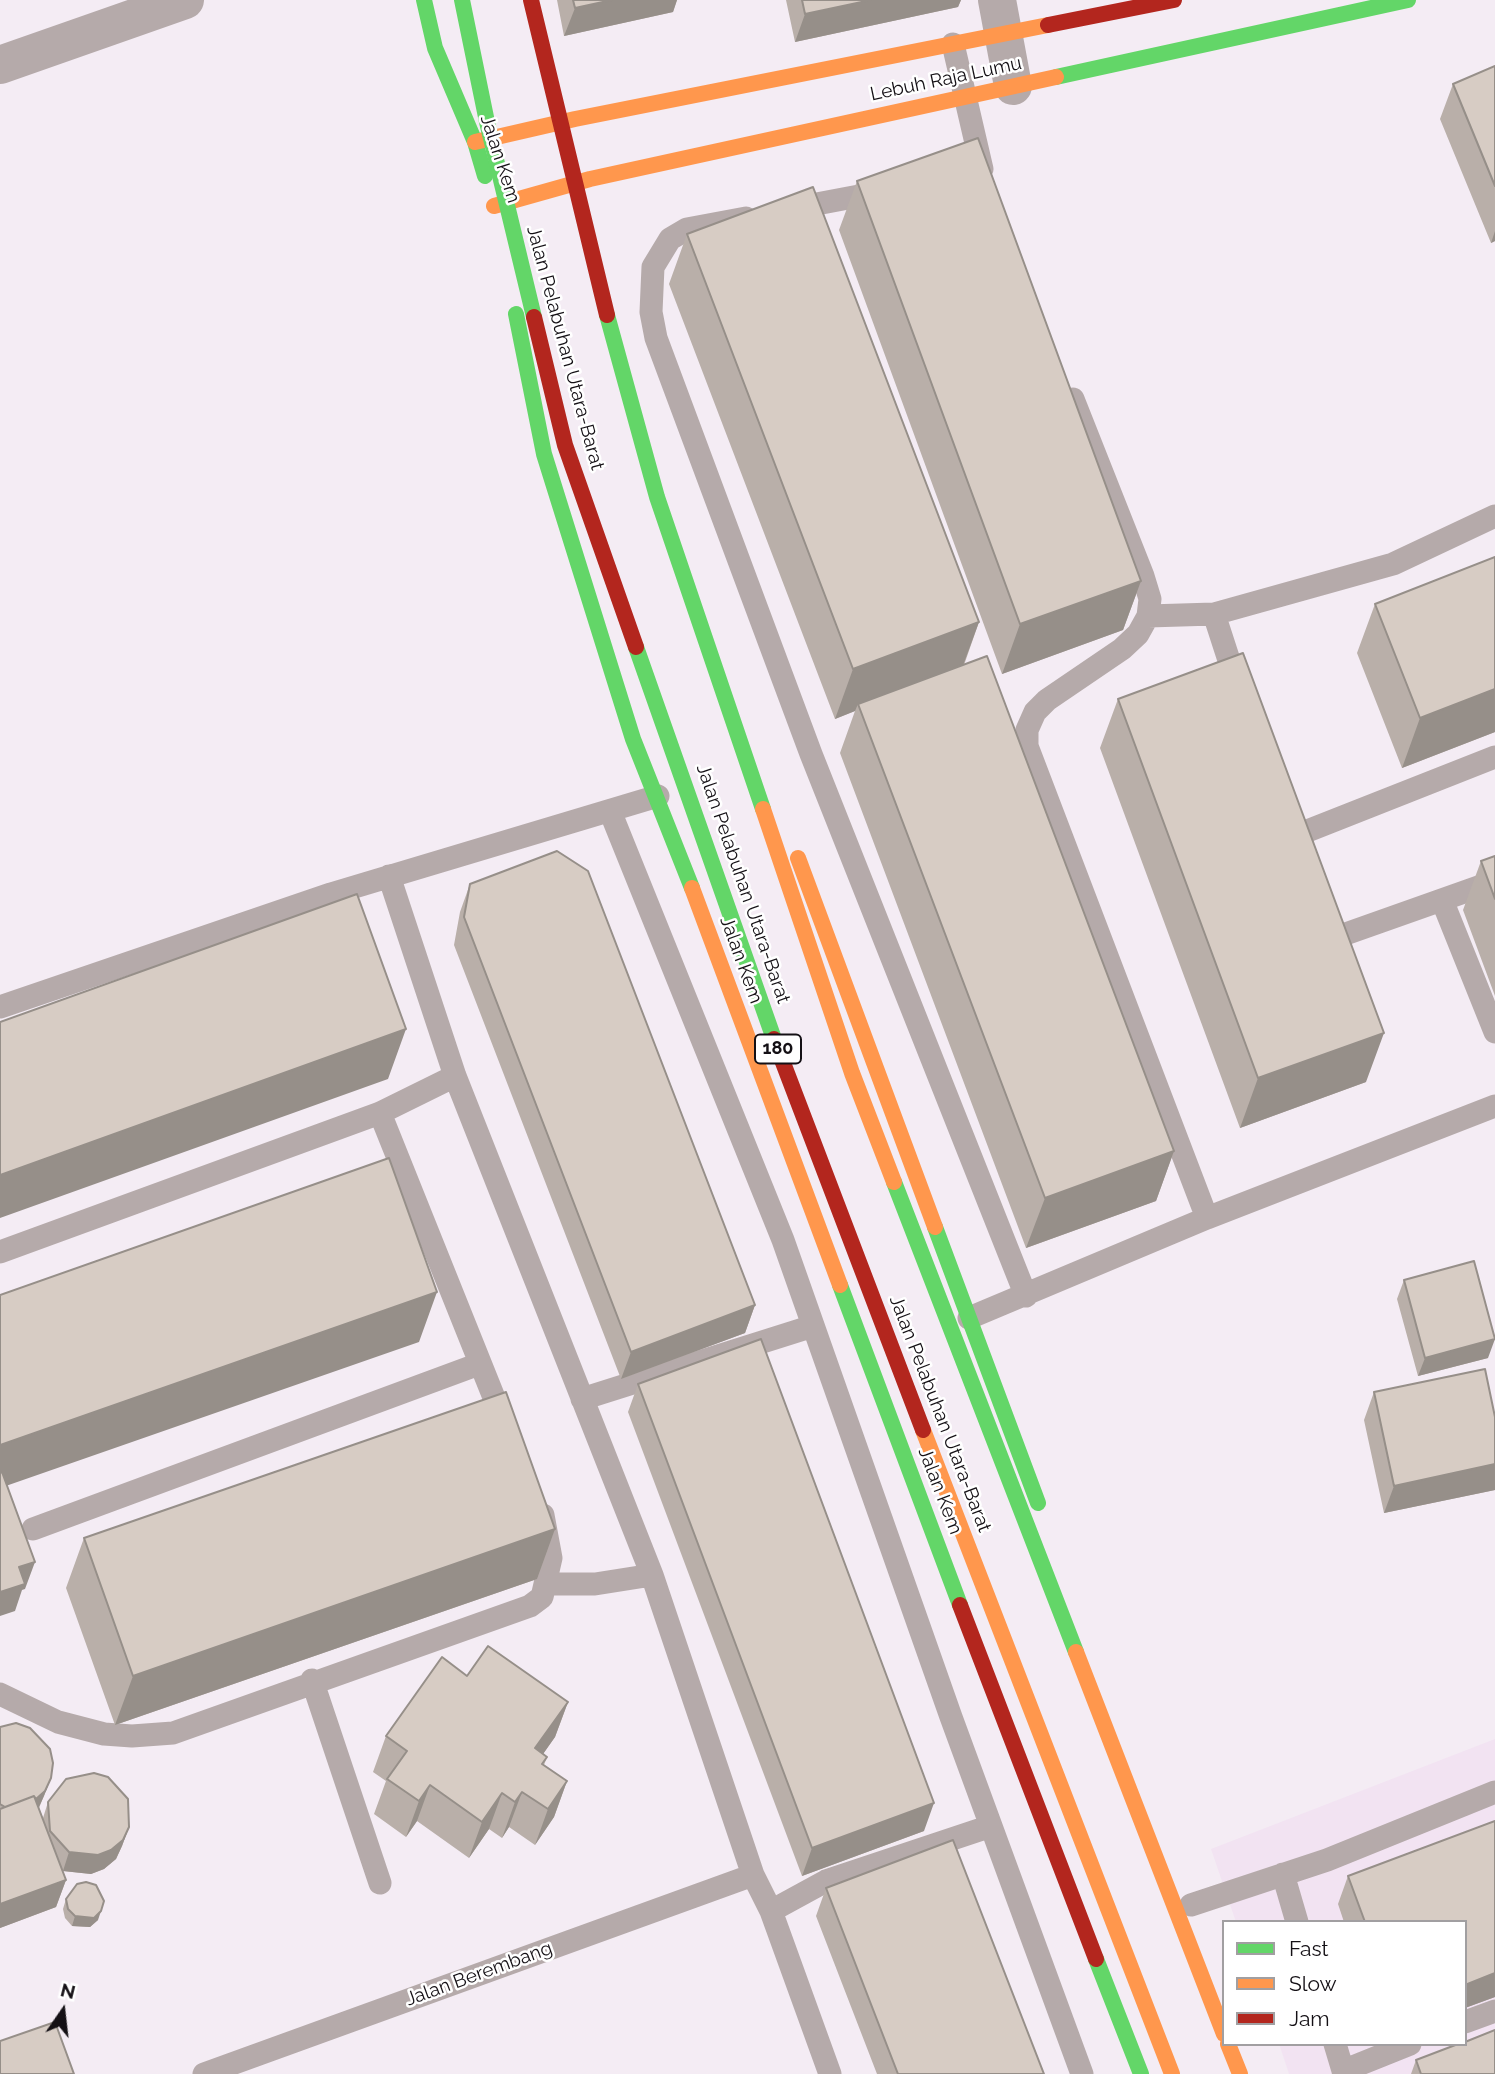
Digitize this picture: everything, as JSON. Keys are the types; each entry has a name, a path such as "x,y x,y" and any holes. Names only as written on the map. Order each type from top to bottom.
{"street":[{"path":"0,65 186,0"},
{"name":"Jalan Kem","path":"424,0 435,48 475,142 494,206 544,454 633,739 658,796 974,1644 1141,2074"},
{"name":"Jalan Pelabuhan Utara-Barat","path":"461,0 486,122 565,445 756,989 843,1224 1172,2074"},
{"path":"531,0 601,293 657,497 834,1021 1222,2029"},
{"path":"547,0 653,442 792,842 1046,1524"},
{"name":"Lebuh Raja Lumu","path":"475,142 575,119 953,44 1000,17 1174,0"},
{"name":"Lebuh Raja Lumu","path":"494,206 590,179 1408,0"},
{"path":"1000,17 1013,86"},
{"path":"1109,1691 1222,1985"},
{"path":"1229,2046 1240,2074"},
{"path":"1246,2046 1257,2074"}],"lane":[{"path":"953,44 986,178 957,177"},
{"path":"904,187 687,229 670,239 653,267 651,312 656,338 811,754 1026,1296"},
{"path":"1063,374 1150,599 1148,616 1139,634 1122,649 1047,700 1035,712 1027,730 1027,746 1207,1218"},
{"path":"1148,616 1214,614 1393,564 1495,516"},
{"path":"1214,614 1244,707"},
{"path":"1287,839 1495,757"},
{"path":"0,1007 388,876 658,796"},
{"path":"610,811 783,1240 1082,2074"},
{"path":"1278,813 1295,865"},
{"path":"388,876 455,1076 652,1575 753,1875 771,1911 830,2074"},
{"path":"1320,943 1495,881"},
{"path":"1442,900 1495,1032"},
{"path":"1312,917 1329,967"},
{"path":"0,1252 380,1113 455,1076"},
{"path":"969,1318 1207,1218 1495,1106"},
{"path":"380,1113 515,1449"},
{"path":"582,1399 813,1326"},
{"path":"33,1529 479,1364"},
{"path":"0,1694 58,1723 104,1734 132,1736 173,1733 530,1605 541,1597 551,1558 546,1522 536,1497"},
{"path":"546,1584 595,1584 652,1575"},
{"path":"312,1681 380,1883"},
{"path":"1191,1905 1327,1860 1495,1792"},
{"path":"771,1911 826,1881 991,1826"},
{"path":"1283,1874 1296,1920"},
{"name":"Jalan Berembang","path":"204,2074 753,1875"},
{"path":"1467,2021 1495,2011"},
{"path":"1336,2046 1343,2072 1405,2046"}],"shaded area":[{"path":"1495,1739 1495,2074 1289,2074 1280,2046 1467,2046 1467,1920 1235,1920 1211,1849"}],"building":[{"path":"573,0 612,0 575,8"},
{"path":"802,0 871,0 805,14"},
{"path":"1495,66 1495,186 1453,84"},
{"path":"978,138 1141,581 1020,624 857,181"},
{"path":"813,187 979,622 853,669 687,234"},
{"path":"1495,557 1495,689 1420,718 1375,604"},
{"path":"1243,653 1384,1033 1258,1078 1118,699"},
{"path":"987,656 1174,1151 1045,1198 858,704"},
{"path":"557,851 588,871 755,1305 631,1352 464,917 470,884"},
{"path":"1495,856 1495,899 1481,861"},
{"path":"357,894 406,1029 0,1175 0,1022"},
{"path":"389,1158 437,1292 0,1445 0,1295"},
{"path":"1474,1261 1495,1339 1425,1358 1404,1280"},
{"path":"761,1339 934,1803 812,1848 638,1384"},
{"path":"1485,1369 1495,1417 1495,1464 1394,1486 1374,1392"},
{"path":"506,1392 555,1529 133,1676 84,1538"},
{"path":"2,1472 35,1562 19,1567 25,1584 0,1592 0,1473"},
{"path":"488,1646 568,1702 535,1748 547,1757 542,1764 567,1781 548,1809 522,1792 515,1802 502,1793 482,1822 430,1785 419,1801 387,1779 407,1751 386,1736 442,1657 467,1676"},
{"path":"16,1723 30,1728 50,1749 53,1763 51,1778 45,1791 36,1799 34,1796 5,1807 0,1804 0,1727"},
{"path":"94,1773 108,1777 128,1799 129,1827 123,1840 111,1850 98,1855 69,1852 50,1831 48,1802 66,1779"},
{"path":"34,1796 66,1880 0,1904 0,1809"},
{"path":"1495,1821 1495,1973 1467,1984 1467,1920 1364,1920 1348,1876"},
{"path":"953,1840 1044,2074 898,2074 826,1888"},
{"path":"86,1882 96,1885 104,1901 101,1911 94,1918 75,1916 68,1909 66,1899 77,1884"},
{"path":"55,2022 74,2074 0,2074 0,2041"},
{"path":"1495,2030 1495,2074 1421,2074 1416,2060 1453,2046 1467,2046 1467,2041"}],"traffic: fast":[{"path":"424,0 435,48 475,142 485,176"},
{"path":"462,0 487,122 534,317"},
{"path":"1056,77 1408,0"},
{"path":"516,314 544,454 633,739 692,888"},
{"path":"607,315 657,497 763,809"},
{"path":"636,647 774,1039"},
{"path":"894,1182 1076,1652"},
{"path":"935,1227 1038,1503"},
{"path":"840,1285 960,1605"},
{"path":"1096,1959 1141,2074"}],"traffic: slow":[{"path":"475,142 575,119 1048,25"},
{"path":"494,206 590,179 1056,77"},
{"path":"763,809 852,1073 894,1182"},
{"path":"798,858 935,1227"},
{"path":"692,888 840,1285"},
{"path":"923,1430 1172,2074"},
{"path":"1076,1652 1222,2029"},
{"path":"1229,2046 1240,2074"}],"traffic: jam":[{"path":"531,0 607,315"},
{"path":"1048,25 1174,0"},
{"path":"534,317 565,445 636,647"},
{"path":"774,1039 923,1430"},
{"path":"960,1605 1096,1959"}]}
